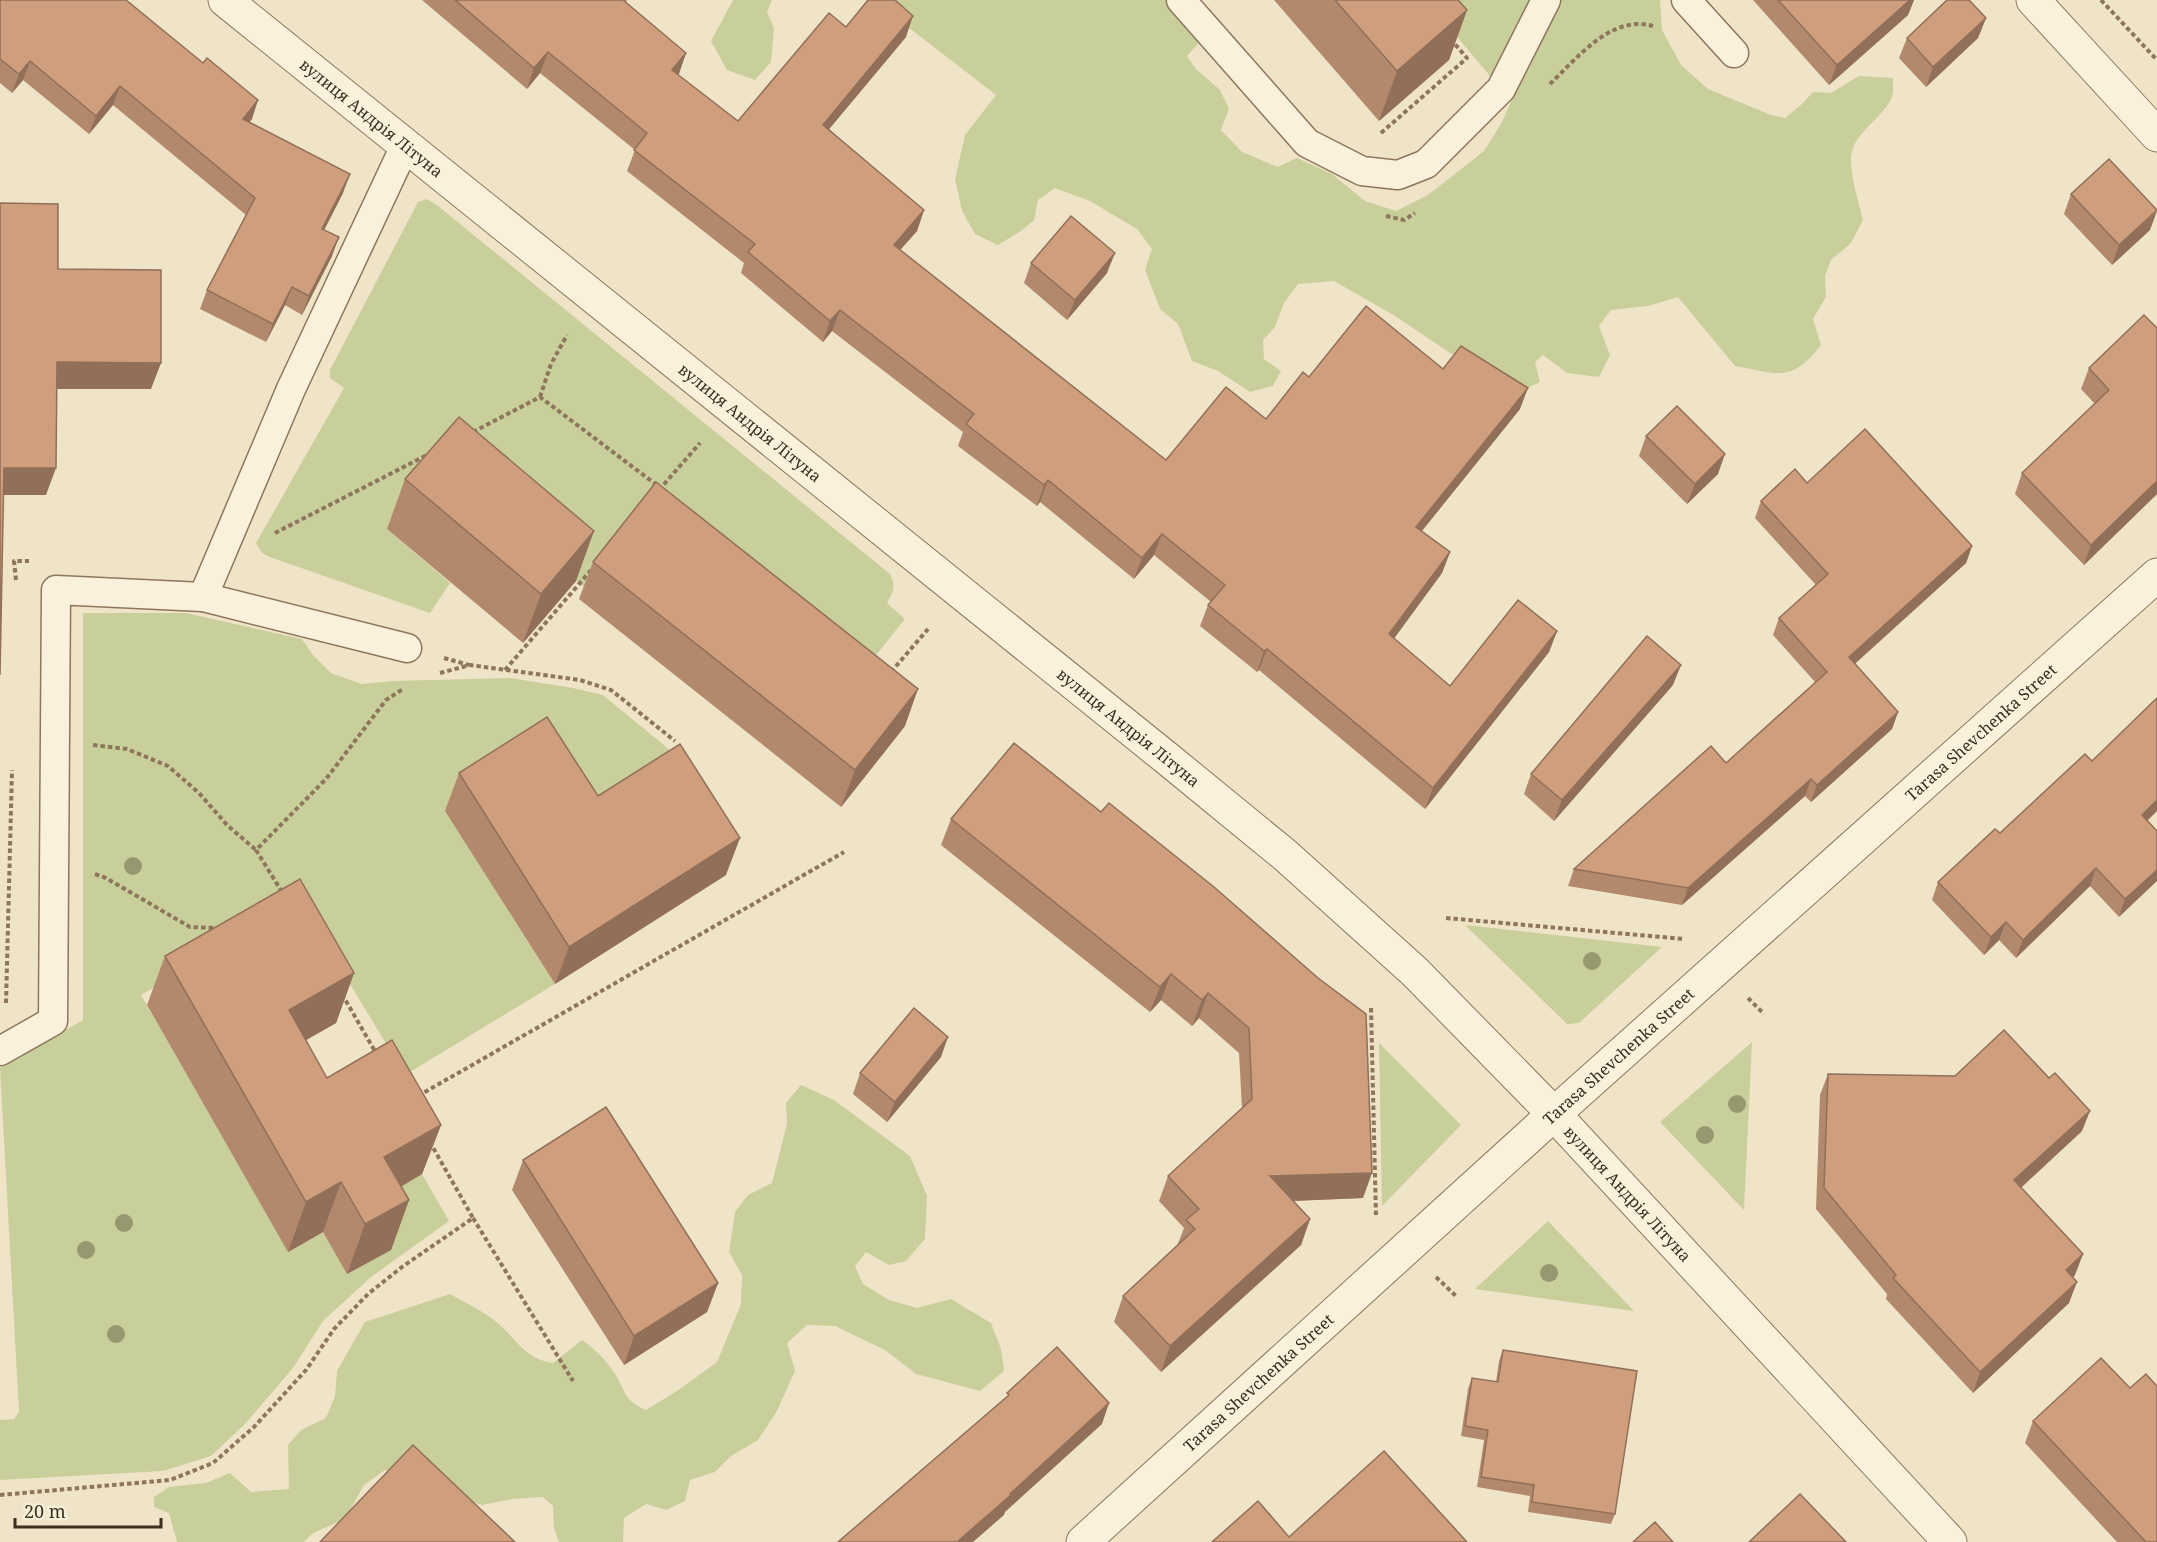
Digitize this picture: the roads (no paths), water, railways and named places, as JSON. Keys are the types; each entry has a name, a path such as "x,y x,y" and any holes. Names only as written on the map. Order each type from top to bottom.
{"street":[{"name":"вулиця Андрія Літуна","path":"225,0 1285,855 1415,972 1554,1114 1950,1542"},
{"path":"2033,0 2157,135"},
{"name":"Tarasa Shevchenka Street","path":"1083,1542 1554,1114 2157,575"}],"lane":[{"path":"1181,0 1308,143 1362,171 1398,175 1426,164 1502,89 1546,0"},
{"path":"1686,0 1734,53"},
{"path":"203,597 291,389 405,146"},
{"path":"0,1051 53,1021 56,590 203,597 406,648"}]}
